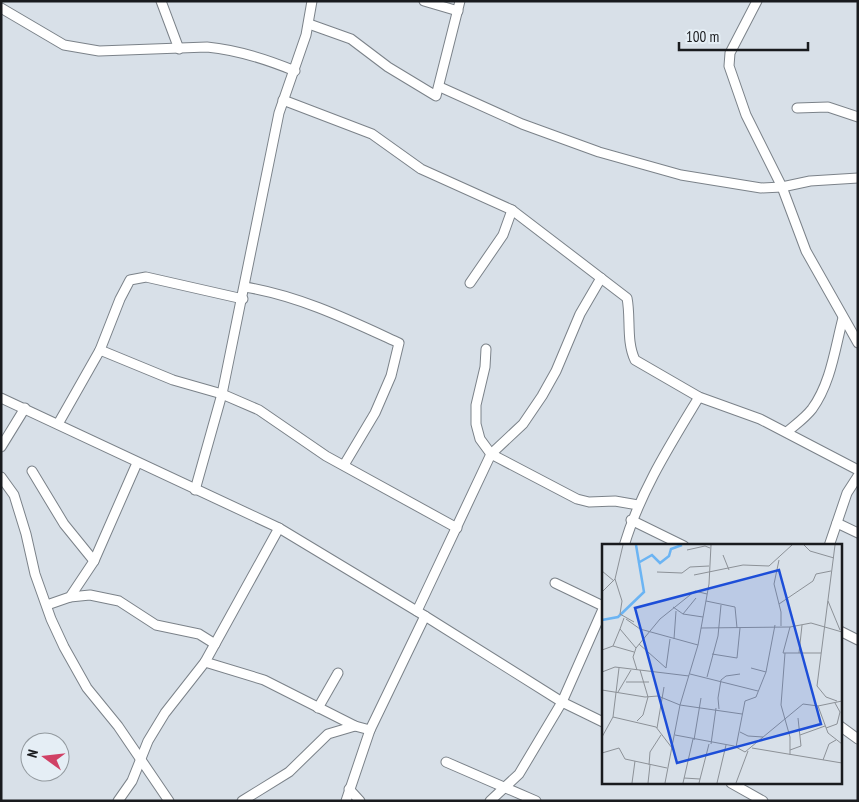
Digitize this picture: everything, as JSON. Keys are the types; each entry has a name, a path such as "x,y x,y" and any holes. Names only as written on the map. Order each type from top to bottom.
{"street":[{"path":"3,1 1,7 64,45 99,51 221,49 269,60 295,71"},
{"path":"161,1 179,49"},
{"path":"195,490 222,394 243,299 273,141 283,100 295,71 309,24 312,1"},
{"path":"424,1 458,11"},
{"path":"309,24 352,39 388,67 436,96 440,87 460,1"},
{"path":"757,1 733,46 729,66 746,115 782,187 806,251 842,318 858,343"},
{"path":"440,87 522,124 640,164 742,186 782,187 810,181 858,178"},
{"path":"283,100 372,134 422,168 512,210 627,298 630,315 630,350 635,360 699,397 760,419 858,470"},
{"path":"797,108 828,106 858,117"},
{"path":"470,283 503,235 512,210"},
{"path":"58,424 100,350 120,299 130,280 146,277 243,299"},
{"path":"417,611 491,454 524,424 542,396 556,371 580,314 601,278"},
{"path":"245,287 270,291 302,300 399,343 391,376 375,413 344,465"},
{"path":"787,432 811,410 821,394 830,372 842,318"},
{"path":"486,349 485,367 476,405 476,424 480,440 491,454 577,499 590,502 615,500 638,505"},
{"path":"100,350 173,380 222,394 259,410 326,456 457,528"},
{"path":"625,544 638,505 658,464 699,397"},
{"path":"1,398 279,528 417,611 562,702 602,722"},
{"path":"1,447 24,408"},
{"path":"70,597 94,561 137,463"},
{"path":"32,471 64,524 94,561"},
{"path":"830,544 847,493 858,476"},
{"path":"1,477 14,495 36,574 64,647 84,682 118,726 169,801"},
{"path":"632,520 680,544"},
{"path":"837,523 858,532"},
{"path":"118,801 132,781 148,741 165,713 205,662 279,528"},
{"path":"555,583 602,606"},
{"path":"47,605 70,597 90,595 119,600 156,625 199,634 215,644"},
{"path":"490,801 519,774 562,702 576,675 602,610"},
{"path":"346,801 370,730 425,616"},
{"path":"842,631 858,640"},
{"path":"205,662 264,680 354,726 370,730"},
{"path":"318,708 338,673"},
{"path":"242,801 289,772 328,734 354,726"},
{"path":"842,727 858,738"},
{"path":"446,762 536,801"},
{"path":"733,784 763,801"},
{"path":"350,789 360,801"}]}
